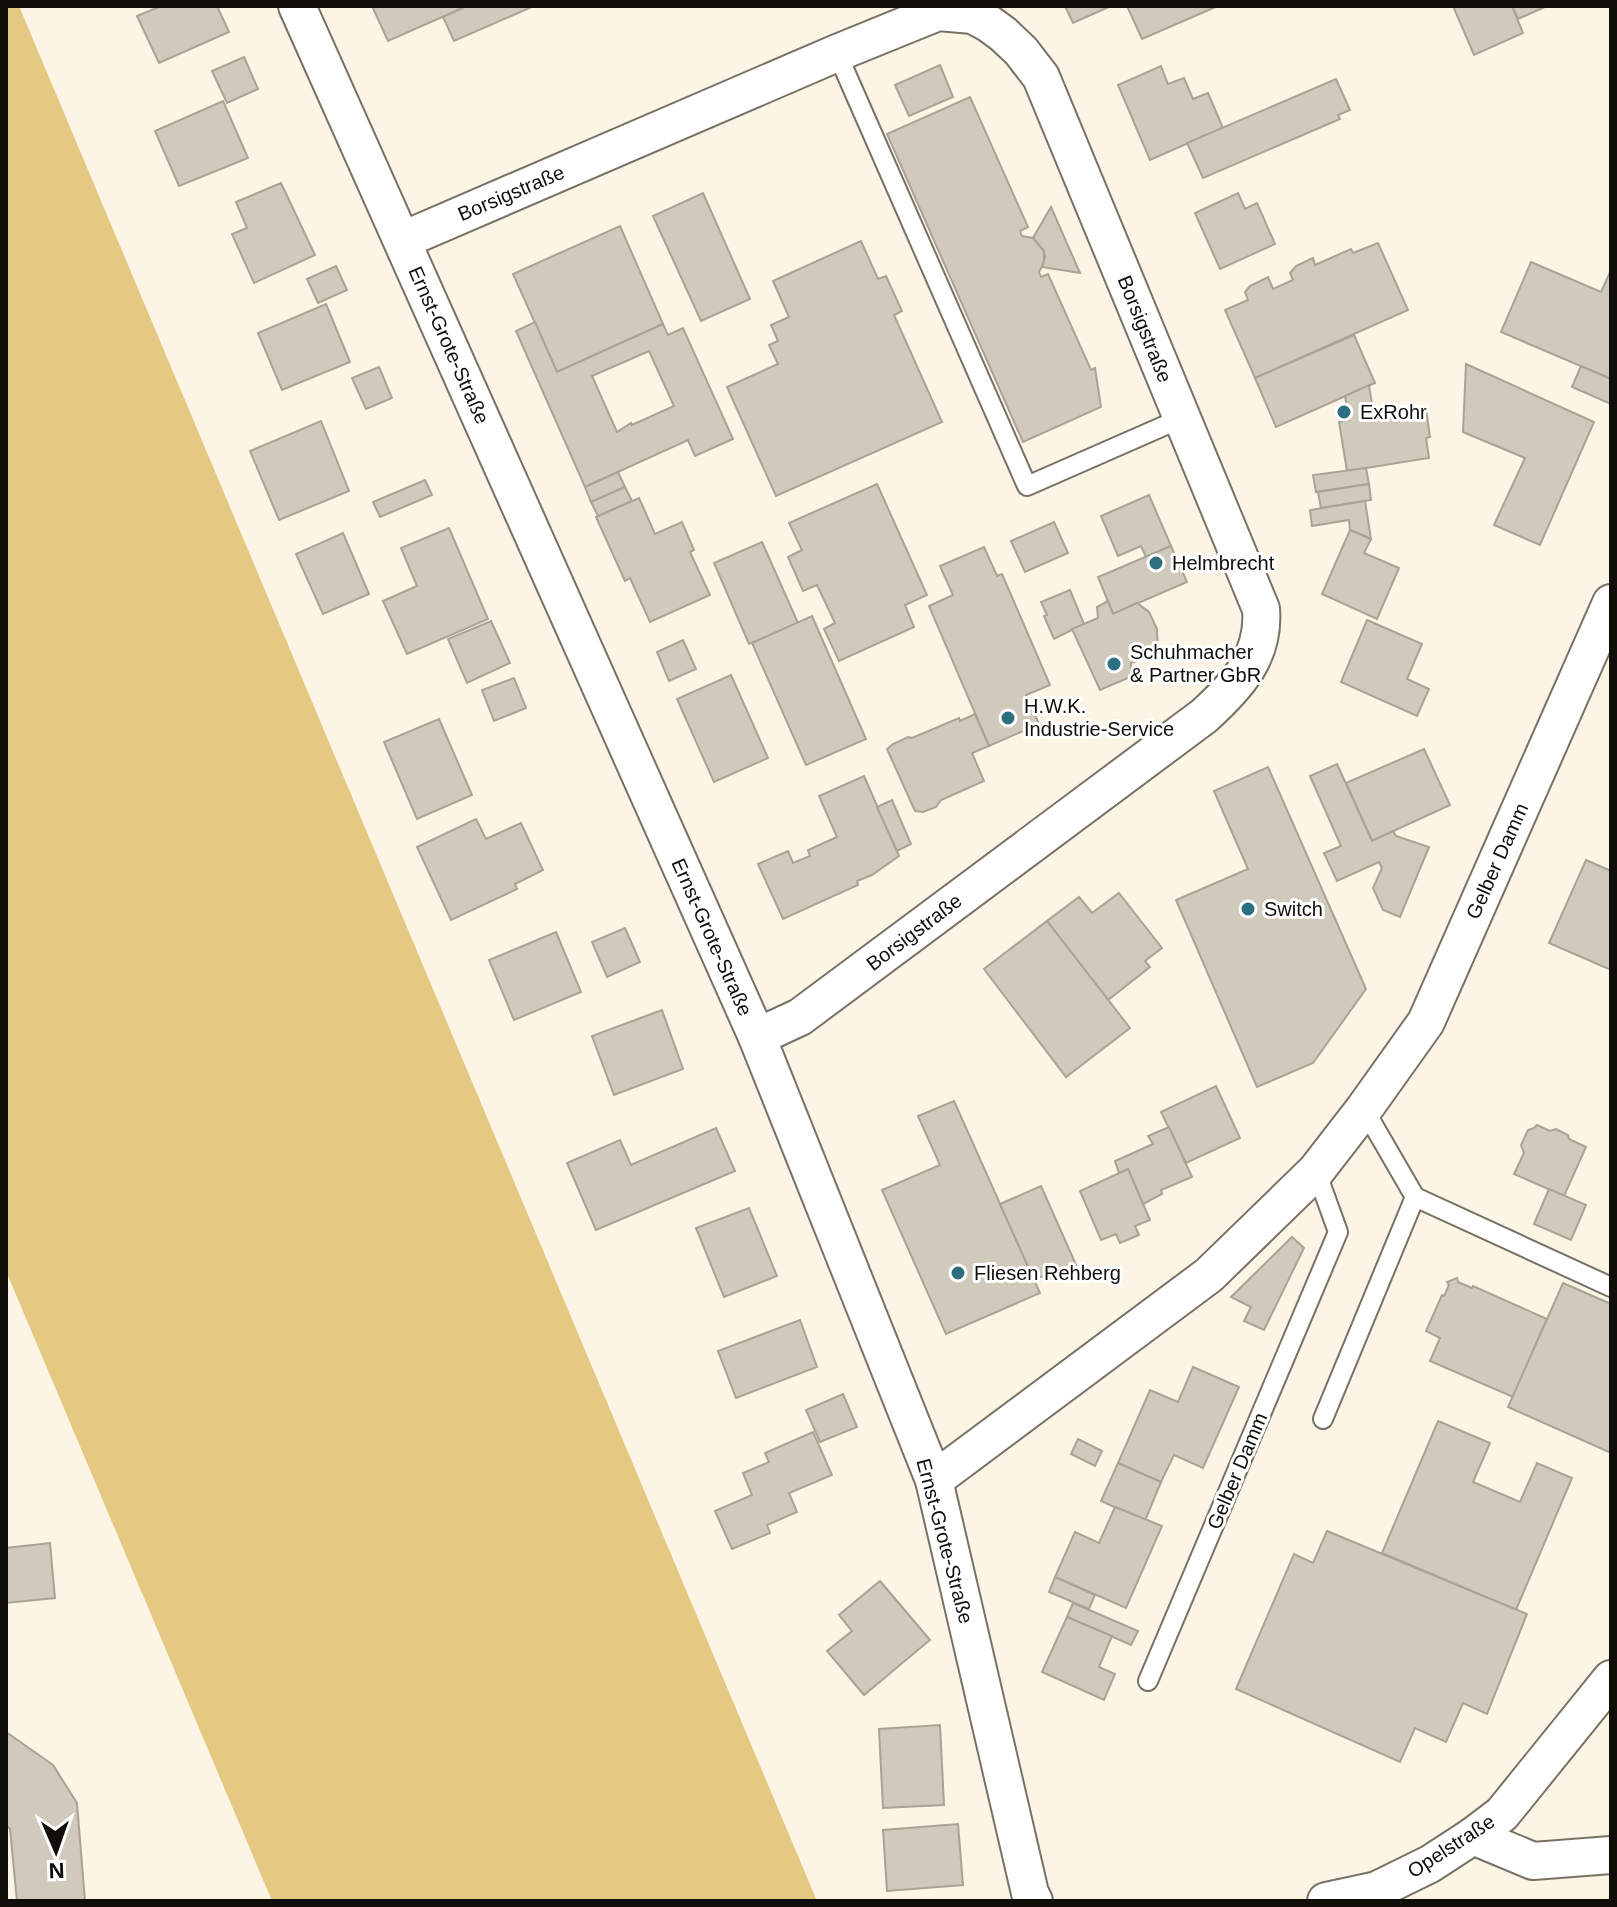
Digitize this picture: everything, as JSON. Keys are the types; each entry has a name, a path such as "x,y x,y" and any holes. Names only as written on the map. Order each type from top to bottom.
{"street":[{"name":"Ernst-Grote-Straße","path":"297,6 757,1037 934,1480 1034,1901"},
{"name":"Borsigstraße","path":"403,240 938,12 974,10 1021,51 1041,77 1261,609 1262,626 1258,644 1237,684 1204,716 800,1017 757,1037"},
{"name":"Gelber Damm","path":"934,1480 1209,1275 1316,1171 1364,1109 1426,1022 1611,603"},
{"name":"Opelstraße","path":"1326,1901 1377,1890 1430,1864 1502,1814 1611,1679"},
{"path":"1473,1836 1533,1861 1611,1855"}],"lane":[{"path":"837,53 1027,486 1182,418"},
{"path":"1364,1109 1415,1197 1611,1287"},
{"name":"Gelber Damm","path":"1148,1681 1338,1232 1316,1171"},
{"path":"1323,1419 1415,1197"}],"shaded area":[{"path":"6,6 19,6 817,1901 272,1901 6,1271"}],"building":[{"path":"161,6 217,6 229,32 159,63 137,16"},
{"path":"372,6 467,6 388,41"},
{"path":"467,6 534,6 454,41 443,17"},
{"path":"1065,6 1111,6 1073,23"},
{"path":"1127,6 1218,6 1142,39"},
{"path":"1453,6 1512,6 1523,33 1474,55"},
{"path":"1512,6 1547,6 1518,19"},
{"path":"244,57 258,89 227,103 212,71"},
{"path":"940,65 953,97 909,116 895,85"},
{"path":"1161,66 1168,84 1184,78 1193,99 1208,93 1223,128 1150,160 1118,85"},
{"path":"1336,79 1350,110 1338,115 1340,119 1203,178 1187,143"},
{"path":"970,97 1028,227 1020,231 1022,236 1033,238 1044,251 1044,262 1039,272 1041,277 1048,274 1091,370 1095,368 1101,407 1023,442 887,134"},
{"path":"223,101 248,158 179,186 155,131"},
{"path":"281,183 315,255 254,283 232,234 247,228 236,202"},
{"path":"703,193 750,299 701,321 653,216"},
{"path":"1238,193 1245,209 1257,203 1275,244 1220,269 1195,213"},
{"path":"1051,207 1080,273 1042,267 1044,251 1033,238"},
{"path":"620,226 663,324 557,372 513,274"},
{"path":"861,241 878,279 886,276 902,311 894,315 942,422 776,496 727,387 778,364 769,345 778,341 771,325 789,317 773,281"},
{"path":"1378,243 1408,310 1255,378 1225,310 1248,300 1245,292 1250,286 1268,277 1273,289 1293,280 1290,273 1296,266 1313,258 1315,265 1351,249 1353,253"},
{"path":"1531,262 1601,292 1611,270 1611,379 1501,332"},
{"path":"336,266 347,290 318,303 307,279"},
{"path":"326,304 350,362 282,390 258,333"},
{"path":"535,322 557,372 663,324 668,335 683,328 733,439 695,456 688,440 585,487 516,331","holes":["649,351 674,406 617,432 592,376"]},
{"path":"1354,335 1375,383 1276,427 1255,378"},
{"path":"1466,364 1594,422 1540,545 1494,525 1525,458 1463,432"},
{"path":"1581,366 1611,379 1611,404 1572,387"},
{"path":"379,367 392,398 366,409 352,378"},
{"path":"1369,385 1374,416 1426,408 1429,458 1347,471 1339,422 1349,420 1345,396"},
{"path":"321,421 349,491 279,520 250,451"},
{"path":"1366,468 1369,484 1316,492 1313,475"},
{"path":"618,472 625,487 591,502 585,487"},
{"path":"425,480 432,495 380,517 373,502"},
{"path":"877,484 927,595 905,605 914,627 839,661 824,629 835,623 817,585 803,591 788,557 802,550 789,523"},
{"path":"1369,484 1371,500 1321,508 1318,492"},
{"path":"625,487 632,501 598,516 591,502"},
{"path":"1149,495 1171,546 1146,557 1141,546 1118,556 1101,516"},
{"path":"639,498 655,534 682,522 694,550 690,552 710,595 650,622 630,578 625,581 596,517"},
{"path":"1365,501 1371,539 1350,530 1349,520 1312,526 1310,510"},
{"path":"1054,522 1068,553 1025,572 1011,541"},
{"path":"449,528 488,619 407,654 383,601 417,586 401,548"},
{"path":"1350,530 1371,539 1364,553 1399,568 1377,619 1322,594"},
{"path":"343,533 369,594 323,614 296,554"},
{"path":"762,542 798,623 749,644 714,563"},
{"path":"1171,546 1187,582 1113,614 1098,577"},
{"path":"984,547 997,576 1002,574 1050,685 1026,695 1039,724 989,746 929,606 953,595 940,566"},
{"path":"1070,590 1084,624 1054,639 1041,602"},
{"path":"1108,601 1113,614 1137,603 1149,612 1157,629 1158,652 1131,663 1128,678 1100,690 1072,629 1098,618 1097,607"},
{"path":"812,616 866,739 806,765 752,643"},
{"path":"1367,620 1422,644 1407,679 1429,689 1417,716 1341,682"},
{"path":"491,621 510,663 467,683 448,639"},
{"path":"683,640 696,669 669,681 657,652"},
{"path":"731,675 768,758 714,782 677,699"},
{"path":"514,678 526,708 494,721 482,690"},
{"path":"975,714 989,746 972,753 984,781 941,800 936,807 923,812 915,811 887,749 908,737"},
{"path":"439,719 472,795 417,819 384,742"},
{"path":"1424,749 1450,805 1372,841 1346,783"},
{"path":"1337,764 1372,841 1393,831 1396,836 1429,847 1400,917 1383,910 1373,888 1382,868 1379,862 1337,881 1324,853 1341,846 1310,776"},
{"path":"1268,767 1366,989 1313,1063 1257,1087 1176,900 1248,869 1214,791"},
{"path":"864,776 899,856 872,875 857,881 858,885 783,919 758,864 788,851 793,863 810,856 808,850 837,837 819,796"},
{"path":"892,800 911,844 897,851 877,807"},
{"path":"476,819 486,839 521,823 543,870 515,884 517,889 451,920 417,847"},
{"path":"1586,860 1611,871 1611,970 1549,943"},
{"path":"1119,893 1162,948 1145,961 1150,967 1108,1000 1047,921 1079,897 1092,913"},
{"path":"1047,921 1130,1028 1066,1077 984,969"},
{"path":"625,928 640,962 607,977 592,942"},
{"path":"556,932 581,992 514,1020 489,960"},
{"path":"662,1010 683,1069 614,1095 592,1036"},
{"path":"1216,1086 1240,1138 1186,1163 1161,1112"},
{"path":"954,1101 1040,1293 946,1334 882,1190 940,1165 918,1116"},
{"path":"1537,1125 1550,1131 1556,1129 1586,1147 1564,1196 1514,1174 1524,1153 1521,1145 1528,1130"},
{"path":"1169,1127 1192,1177 1161,1190 1162,1194 1143,1204 1128,1169 1119,1173 1115,1161 1153,1144 1148,1136"},
{"path":"716,1128 735,1171 596,1230 567,1163 620,1140 631,1165"},
{"path":"1128,1169 1150,1220 1135,1226 1139,1235 1120,1243 1116,1234 1101,1240 1080,1191"},
{"path":"1041,1186 1077,1267 1046,1281 1043,1276 1034,1280 1000,1204"},
{"path":"1549,1189 1586,1205 1571,1240 1534,1224"},
{"path":"749,1208 777,1276 724,1297 696,1228"},
{"path":"1292,1237 1304,1248 1264,1330 1244,1321 1251,1307 1231,1297"},
{"path":"1457,1278 1458,1282 1547,1319 1513,1397 1430,1361 1440,1338 1426,1331 1449,1285 1447,1282"},
{"path":"1563,1283 1611,1304 1611,1453 1508,1407"},
{"path":"800,1320 817,1367 736,1398 718,1351"},
{"path":"1193,1367 1239,1387 1203,1468 1174,1455 1161,1482 1118,1463 1150,1390 1178,1402"},
{"path":"843,1394 857,1427 820,1442 806,1410"},
{"path":"1438,1421 1490,1443 1473,1482 1520,1502 1537,1463 1572,1478 1516,1610 1382,1553"},
{"path":"813,1432 832,1475 789,1493 797,1512 767,1525 770,1533 732,1549 715,1511 752,1495 743,1473 769,1462 765,1453"},
{"path":"1078,1439 1102,1451 1095,1466 1071,1454"},
{"path":"1118,1463 1161,1482 1145,1521 1101,1501"},
{"path":"1115,1507 1162,1526 1126,1608 1055,1577 1075,1532 1099,1543"},
{"path":"1327,1531 1527,1614 1487,1714 1463,1703 1446,1742 1415,1728 1400,1762 1236,1689 1294,1554 1313,1563"},
{"path":"50,1543 55,1598 6,1603 6,1548"},
{"path":"1055,1577 1095,1595 1089,1609 1049,1592"},
{"path":"880,1581 930,1640 864,1695 827,1651 852,1631 839,1615"},
{"path":"1073,1603 1138,1631 1131,1645 1067,1617"},
{"path":"1067,1617 1112,1636 1099,1667 1115,1674 1104,1700 1042,1672"},
{"path":"940,1725 944,1805 883,1808 879,1729"},
{"path":"6,1732 53,1765 77,1803 85,1901 17,1901 10,1829 6,1825"},
{"path":"958,1824 963,1885 887,1891 883,1830"}],"place":[{"name":"ExRohr","path":"1344,412"},
{"name":"Helmbrecht","path":"1156,563"},
{"name":"Schuhmacher & Partner GbR","path":"1114,664"},
{"name":"H.W.K. Industrie-Service","path":"1008,718"},
{"name":"Switch","path":"1248,909"},
{"name":"Fliesen Rehberg","path":"958,1273"}]}
